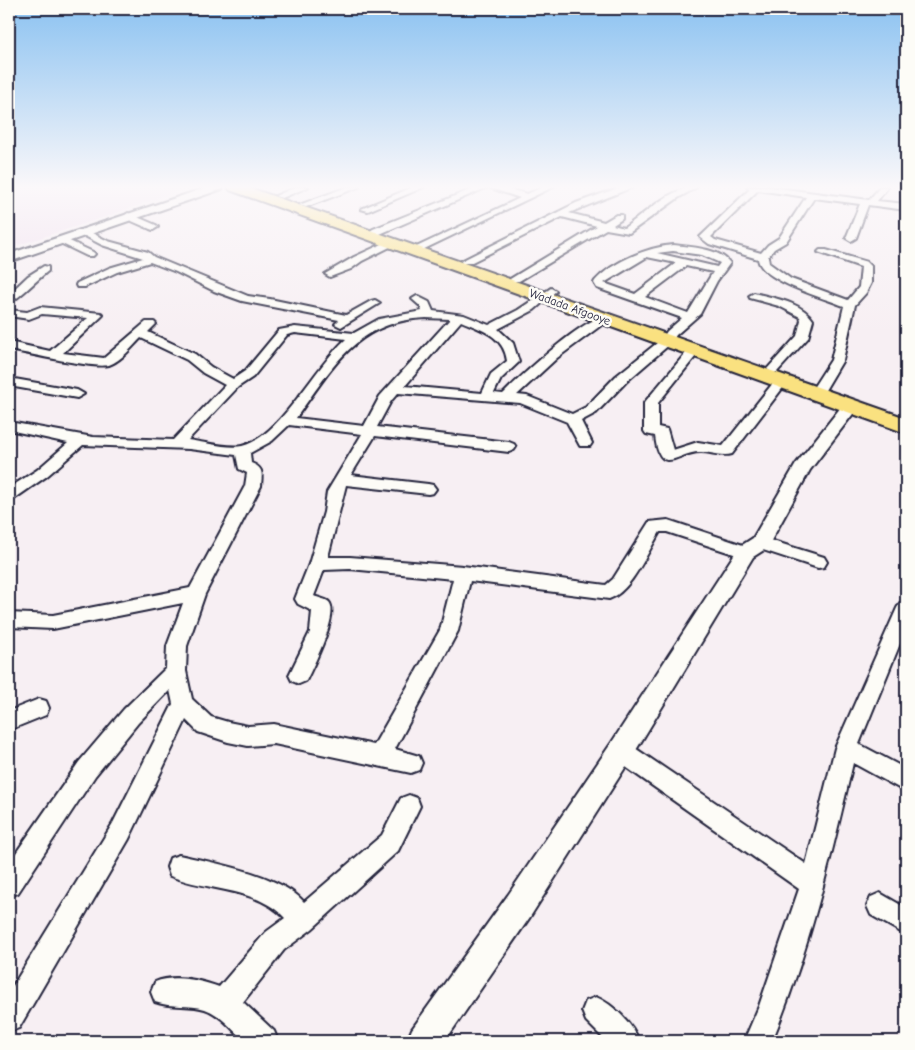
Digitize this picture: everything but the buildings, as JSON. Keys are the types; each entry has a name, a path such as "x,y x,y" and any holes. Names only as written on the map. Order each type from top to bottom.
{"highway":[{"name":"Wadada Afgooye","path":"378,236 391,243 466,261 515,279 603,318 668,337 694,351 778,375"},
{"name":"Wadada Afgooye","path":"382,236 818,390 906,416"},
{"name":"Wadada Afgooye","path":"818,390 851,406 906,426"}],"street":[{"path":"9,258 72,236"},
{"path":"92,236 105,243 145,254 150,259 180,270 218,289 246,299 270,302 349,319"},
{"path":"418,248 444,236"},
{"path":"466,261 517,236"},
{"path":"515,279 587,236"},
{"path":"706,236 706,240 763,256"},
{"path":"785,236 763,256 764,264 787,281 850,304"},
{"path":"61,240 90,254"},
{"path":"330,274 391,243"},
{"path":"573,419 591,410 620,379 690,317 702,303 725,263 692,250 676,248 644,252 599,283 601,286 690,317"},
{"path":"644,252 720,271"},
{"path":"818,390 836,362 842,334 850,314 850,304 864,290 867,282 866,266 857,261 823,252"},
{"path":"81,285 113,270 150,259"},
{"path":"637,298 683,263"},
{"path":"9,300 20,288 44,269"},
{"path":"489,329 505,323 548,294"},
{"path":"694,351 651,403 651,432 662,432 664,449 670,456 698,447 727,451 778,375 796,340 802,338 807,320 804,315 783,304 754,296"},
{"path":"417,299 425,304 429,315"},
{"path":"327,332 375,303"},
{"path":"9,313 29,316 40,310 97,316 54,355"},
{"path":"9,426 80,440 177,444 243,450 271,436 288,421 313,385 357,337 374,325 393,318 416,315 458,316 489,329 505,339 512,350 513,362 496,377 486,397"},
{"path":"299,675 321,624 322,607 304,599 318,564 332,512 335,492 341,478 369,431 385,399 396,389 458,316"},
{"path":"507,398 536,368 566,343 603,318"},
{"path":"9,346 105,362 112,359 150,324"},
{"path":"177,444 234,384 249,374 283,332 295,330 327,332 357,337"},
{"path":"140,333 191,357 207,370 234,384"},
{"path":"9,382 77,394"},
{"path":"396,389 522,399 573,419 585,443"},
{"path":"424,1041 519,906 753,547 802,468 851,406"},
{"path":"288,421 510,447"},
{"path":"9,495 42,473 80,440"},
{"path":"243,450 244,466 255,470 253,486 196,594 177,646 176,671 183,704 205,725 228,732 248,736 274,734 411,763"},
{"path":"341,478 428,489"},
{"path":"318,564 350,564 463,573 609,592 619,584 652,529 661,524 818,562"},
{"path":"380,756 448,631 463,573"},
{"path":"10,623 53,622 196,594"},
{"path":"758,1041 772,1008 813,884 846,748 906,608"},
{"path":"9,884 87,769 131,716 176,671"},
{"path":"9,1018 121,831 183,704"},
{"path":"9,721 39,708"},
{"path":"846,748 906,780"},
{"path":"621,751 813,884"},
{"path":"224,1003 274,941 303,920 364,869 390,843 409,806"},
{"path":"179,867 224,877 267,892 289,904 303,920"},
{"path":"880,906 906,922"},
{"path":"165,992 204,996 224,1003 264,1041"},
{"path":"596,1011 625,1041"}],"shaded area":[{"path":"9,236 46,236 9,248"}]}
